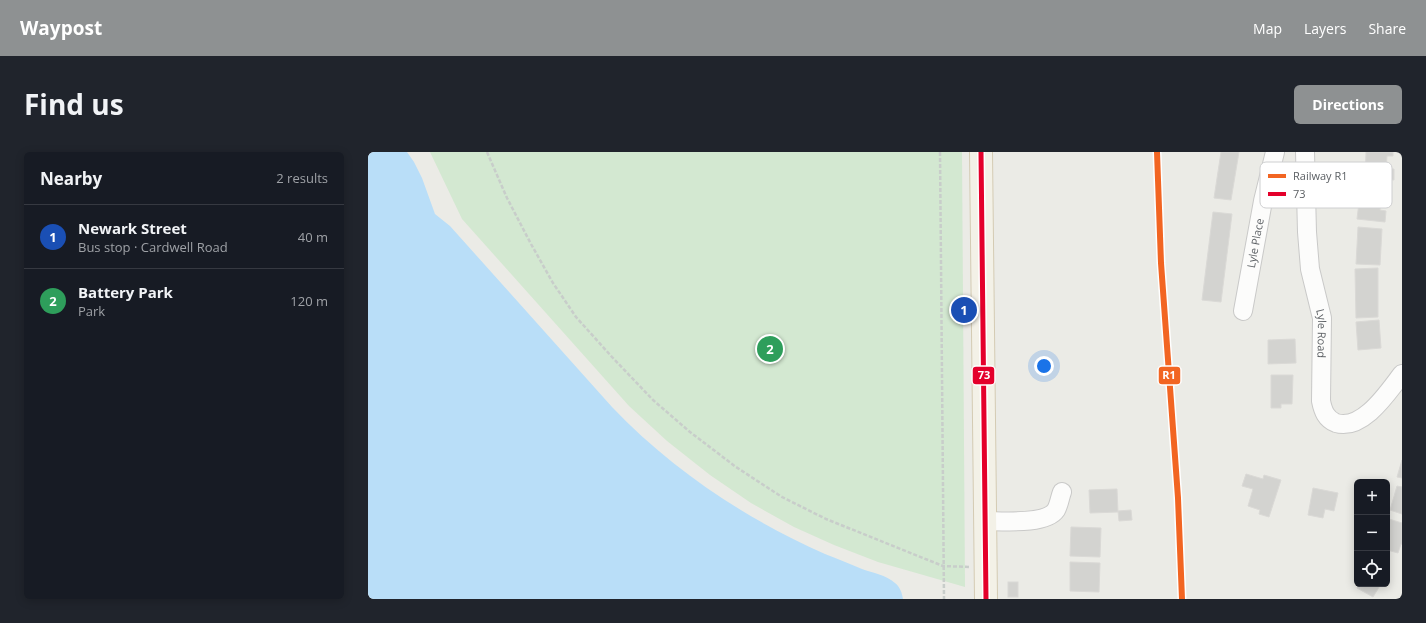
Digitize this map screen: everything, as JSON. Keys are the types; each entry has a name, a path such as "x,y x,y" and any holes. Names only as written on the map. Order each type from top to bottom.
{"main road":[{"path":"981,152 986,599"}],"street":[{"name":"Lyle Place","path":"1273,162 1275,152"},
{"name":"Lyle Road","path":"1305,152 1305,162"},
{"name":"Lyle Place","path":"1243,311 1262,208"},
{"name":"Lyle Road","path":"1306,208 1310,269 1322,318 1321,401 1323,411 1329,419 1337,423 1347,424 1357,421 1377,405 1402,374"},
{"path":"986,521 1025,521 1047,517 1056,510 1062,492"}],"path":[{"path":"487,152 531,244 557,289 576,317 612,358 653,400 690,432 736,467 782,497 826,519 943,566 986,568"},
{"path":"940,152 944,599"}],"green space":[{"path":"430,152 962,152 965,587 878,562 834,545 794,527 751,503 710,475 667,441 629,406 462,219"}],"water":[{"path":"368,152 407,152 422,178 435,214 450,226 612,407 659,452 711,491 767,525 825,554 891,580 899,588 903,599 368,599"}],"building":[{"path":"1221,152 1239,152 1231,200 1214,198"},
{"path":"1366,152 1393,152 1393,156 1387,156 1387,162 1366,162"},
{"path":"1392,169 1394,169 1394,180 1392,180"},
{"path":"1358,208 1380,208 1380,210 1386,211 1385,222 1357,219"},
{"path":"1213,212 1232,214 1221,302 1202,300"},
{"path":"1358,227 1382,229 1380,265 1356,264"},
{"path":"1378,268 1378,317 1356,318 1355,269"},
{"path":"1379,320 1381,348 1358,350 1356,322"},
{"path":"1295,339 1296,363 1268,364 1268,340"},
{"path":"1271,375 1293,375 1292,404 1281,404 1281,408 1271,408"},
{"path":"1402,460 1402,478 1397,477"},
{"path":"1246,474 1263,479 1264,475 1281,480 1269,517 1259,514 1260,510 1248,506 1253,489 1242,486"},
{"path":"1397,486 1402,487 1402,514 1390,510"},
{"path":"1313,488 1338,493 1334,511 1325,509 1323,518 1308,515"},
{"path":"1117,489 1118,512 1090,513 1089,490"},
{"path":"1131,510 1132,520 1119,521 1118,511"},
{"path":"1390,519 1402,523 1402,544 1398,553 1390,551"},
{"path":"1071,527 1101,528 1100,557 1070,556"},
{"path":"1070,562 1100,563 1099,592 1070,591"},
{"path":"1008,582 1018,582 1018,597 1008,597"},
{"path":"1358,587 1379,587 1373,597"}],"rail line":[{"name":"R1","path":"1157,152 1161,263 1178,498 1182,599"}],"transit line":[{"name":"73","path":"981,152 986,599"}],"place":[{"name":"Newark Street","path":"964,310"},
{"name":"Battery Park","path":"770,349"}]}
